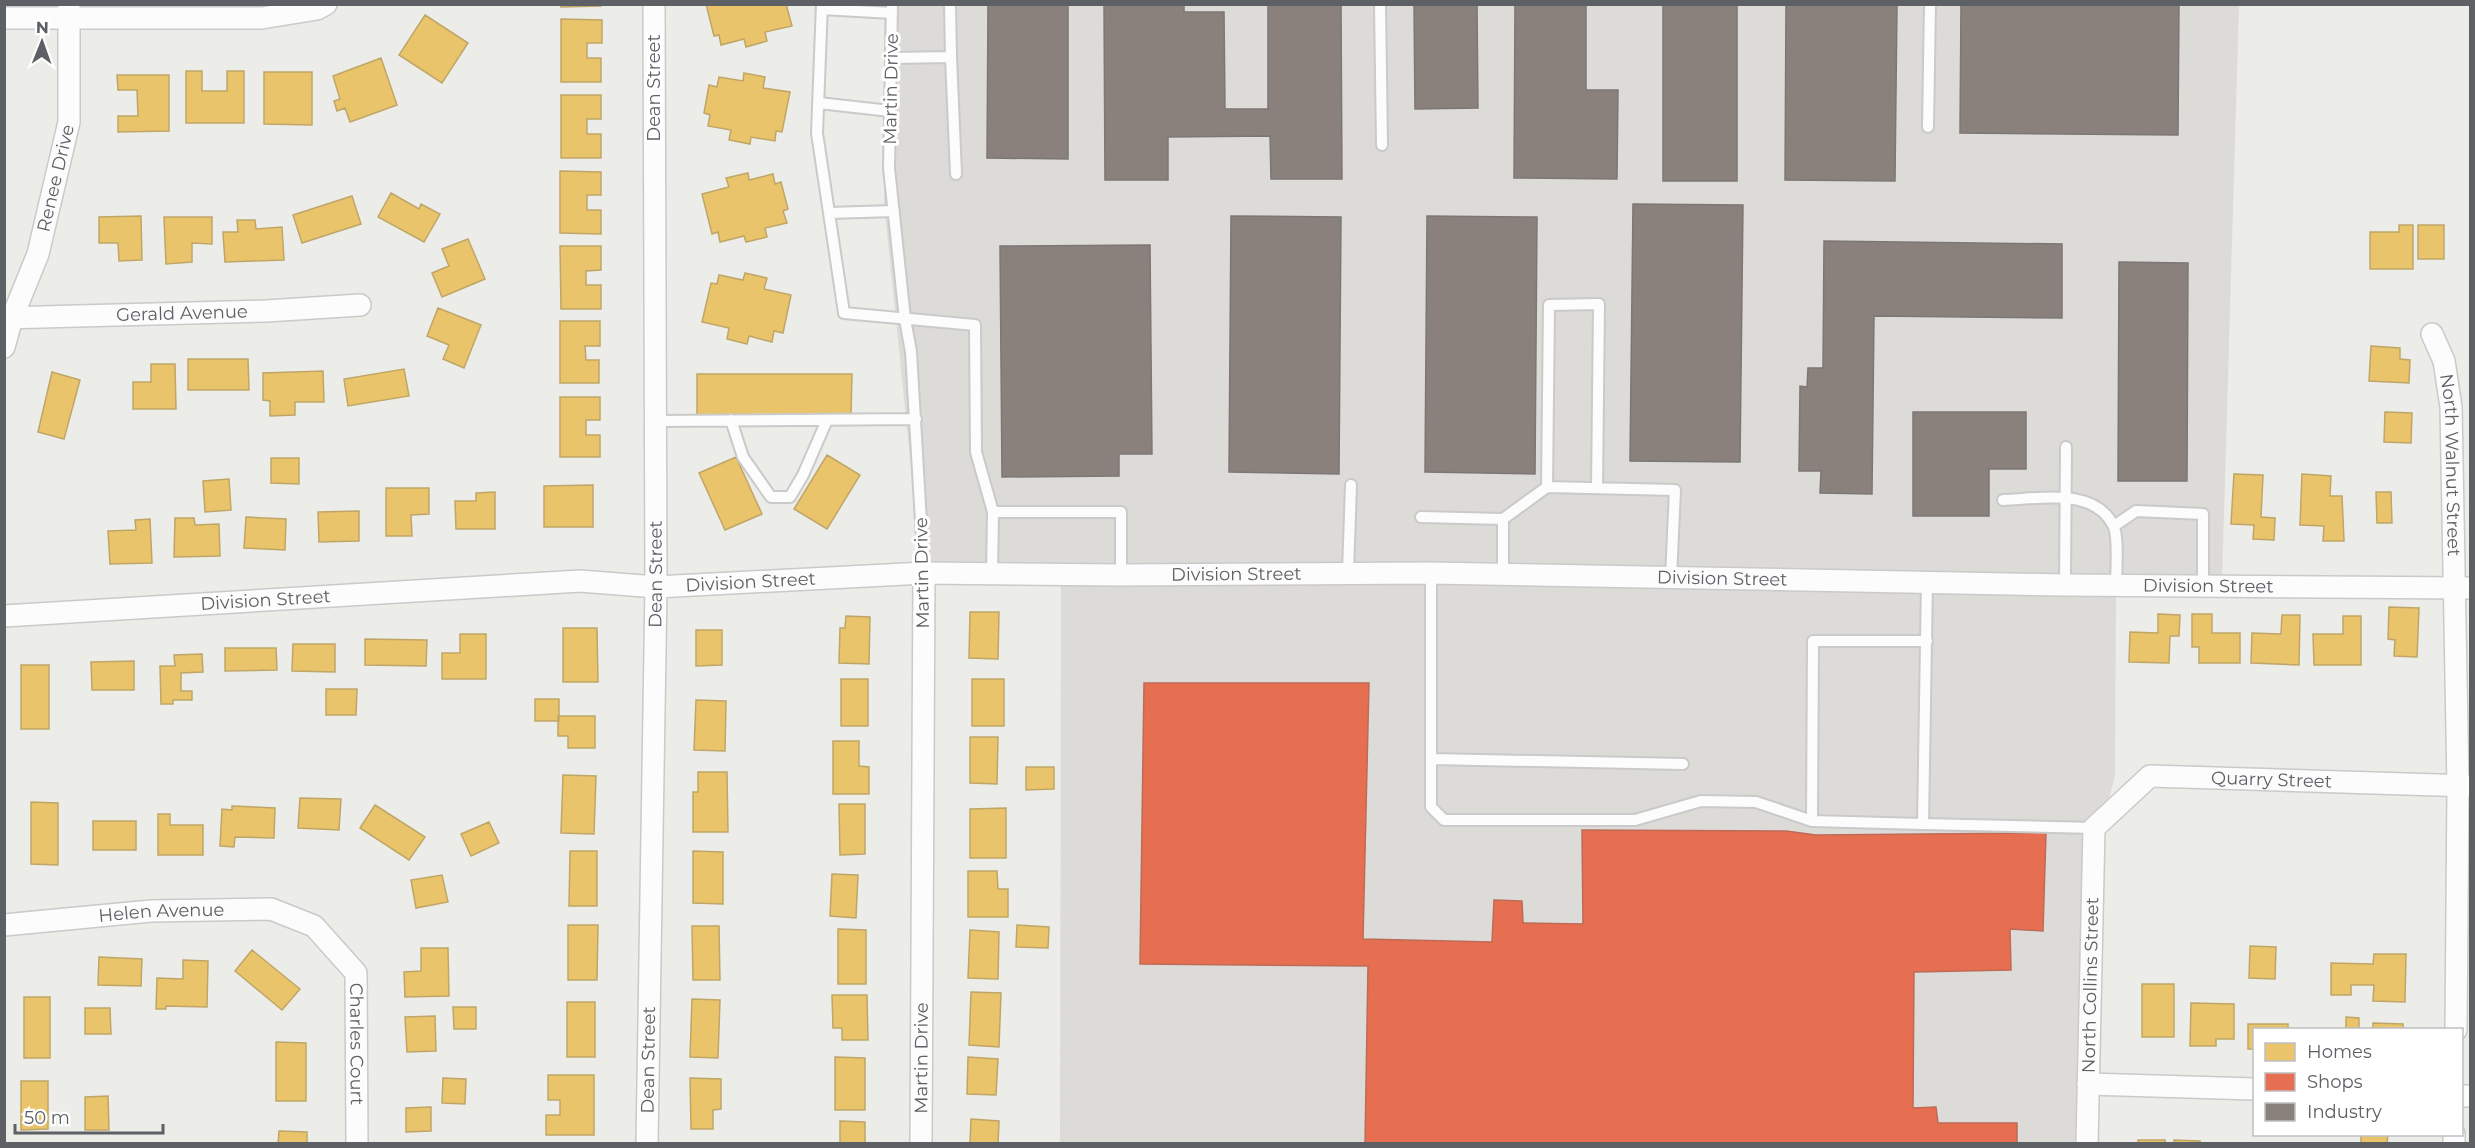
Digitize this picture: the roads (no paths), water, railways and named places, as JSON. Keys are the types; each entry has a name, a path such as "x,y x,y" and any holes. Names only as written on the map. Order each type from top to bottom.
{"street":[{"path":"4,18 69,11 262,18 317,9 326,4"},
{"name":"Dean Street","path":"647,1143 656,587 654,4"},
{"name":"Renee Drive","path":"4,346 8,318 38,254 69,122 69,11"},
{"name":"Gerald Avenue","path":"8,318 266,311 360,305"},
{"name":"North Walnut Street","path":"2432,334 2444,361 2451,407 2463,588 2464,935 2456,1028"},
{"name":"Division Street","path":"4,616 580,581 656,587 924,573 1121,576 1431,573 2064,585 2463,588"},
{"name":"Martin Drive","path":"921,1143 924,573"},
{"name":"Quarry Street","path":"2094,828 2150,776 2464,786"},
{"name":"North Collins Street","path":"2087,1143 2094,828"},
{"name":"Helen Avenue","path":"4,925 150,910 271,909 314,926"},
{"name":"Charles Court","path":"314,926 356,974 357,1143"},
{"path":"2088,1084 2253,1089"}],"lane":[{"path":"950,4 956,174"},
{"path":"1380,4 1382,144"},
{"path":"1928,127 1930,4"},
{"path":"892,9 822,7 818,133 843,314 975,325 976,452 993,512 992,574"},
{"name":"Martin Drive","path":"892,9 889,168 905,319 911,352 924,573"},
{"path":"891,58 951,57"},
{"path":"819,103 890,111"},
{"path":"829,213 894,211"},
{"path":"1547,487 1549,305 1599,304 1598,488"},
{"path":"656,421 916,419"},
{"path":"731,420 743,457 771,497 790,497 803,475 827,420"},
{"path":"2064,585 2066,447"},
{"path":"1348,573 1351,485"},
{"path":"1421,517 1503,519 1547,487 1675,490 1671,578"},
{"path":"2003,500 2065,498 2096,504 2115,526 2116,585"},
{"path":"2115,526 2136,511 2204,514 2203,585"},
{"path":"993,512 1121,512 1121,576"},
{"path":"1503,519 1503,574"},
{"path":"1431,573 1431,807 1444,820 1635,820 1701,801 1756,802 1812,821 2094,828"},
{"path":"1923,824 1927,582"},
{"path":"1812,821 1813,641 1927,641"},
{"path":"1431,759 1683,764"}]}
